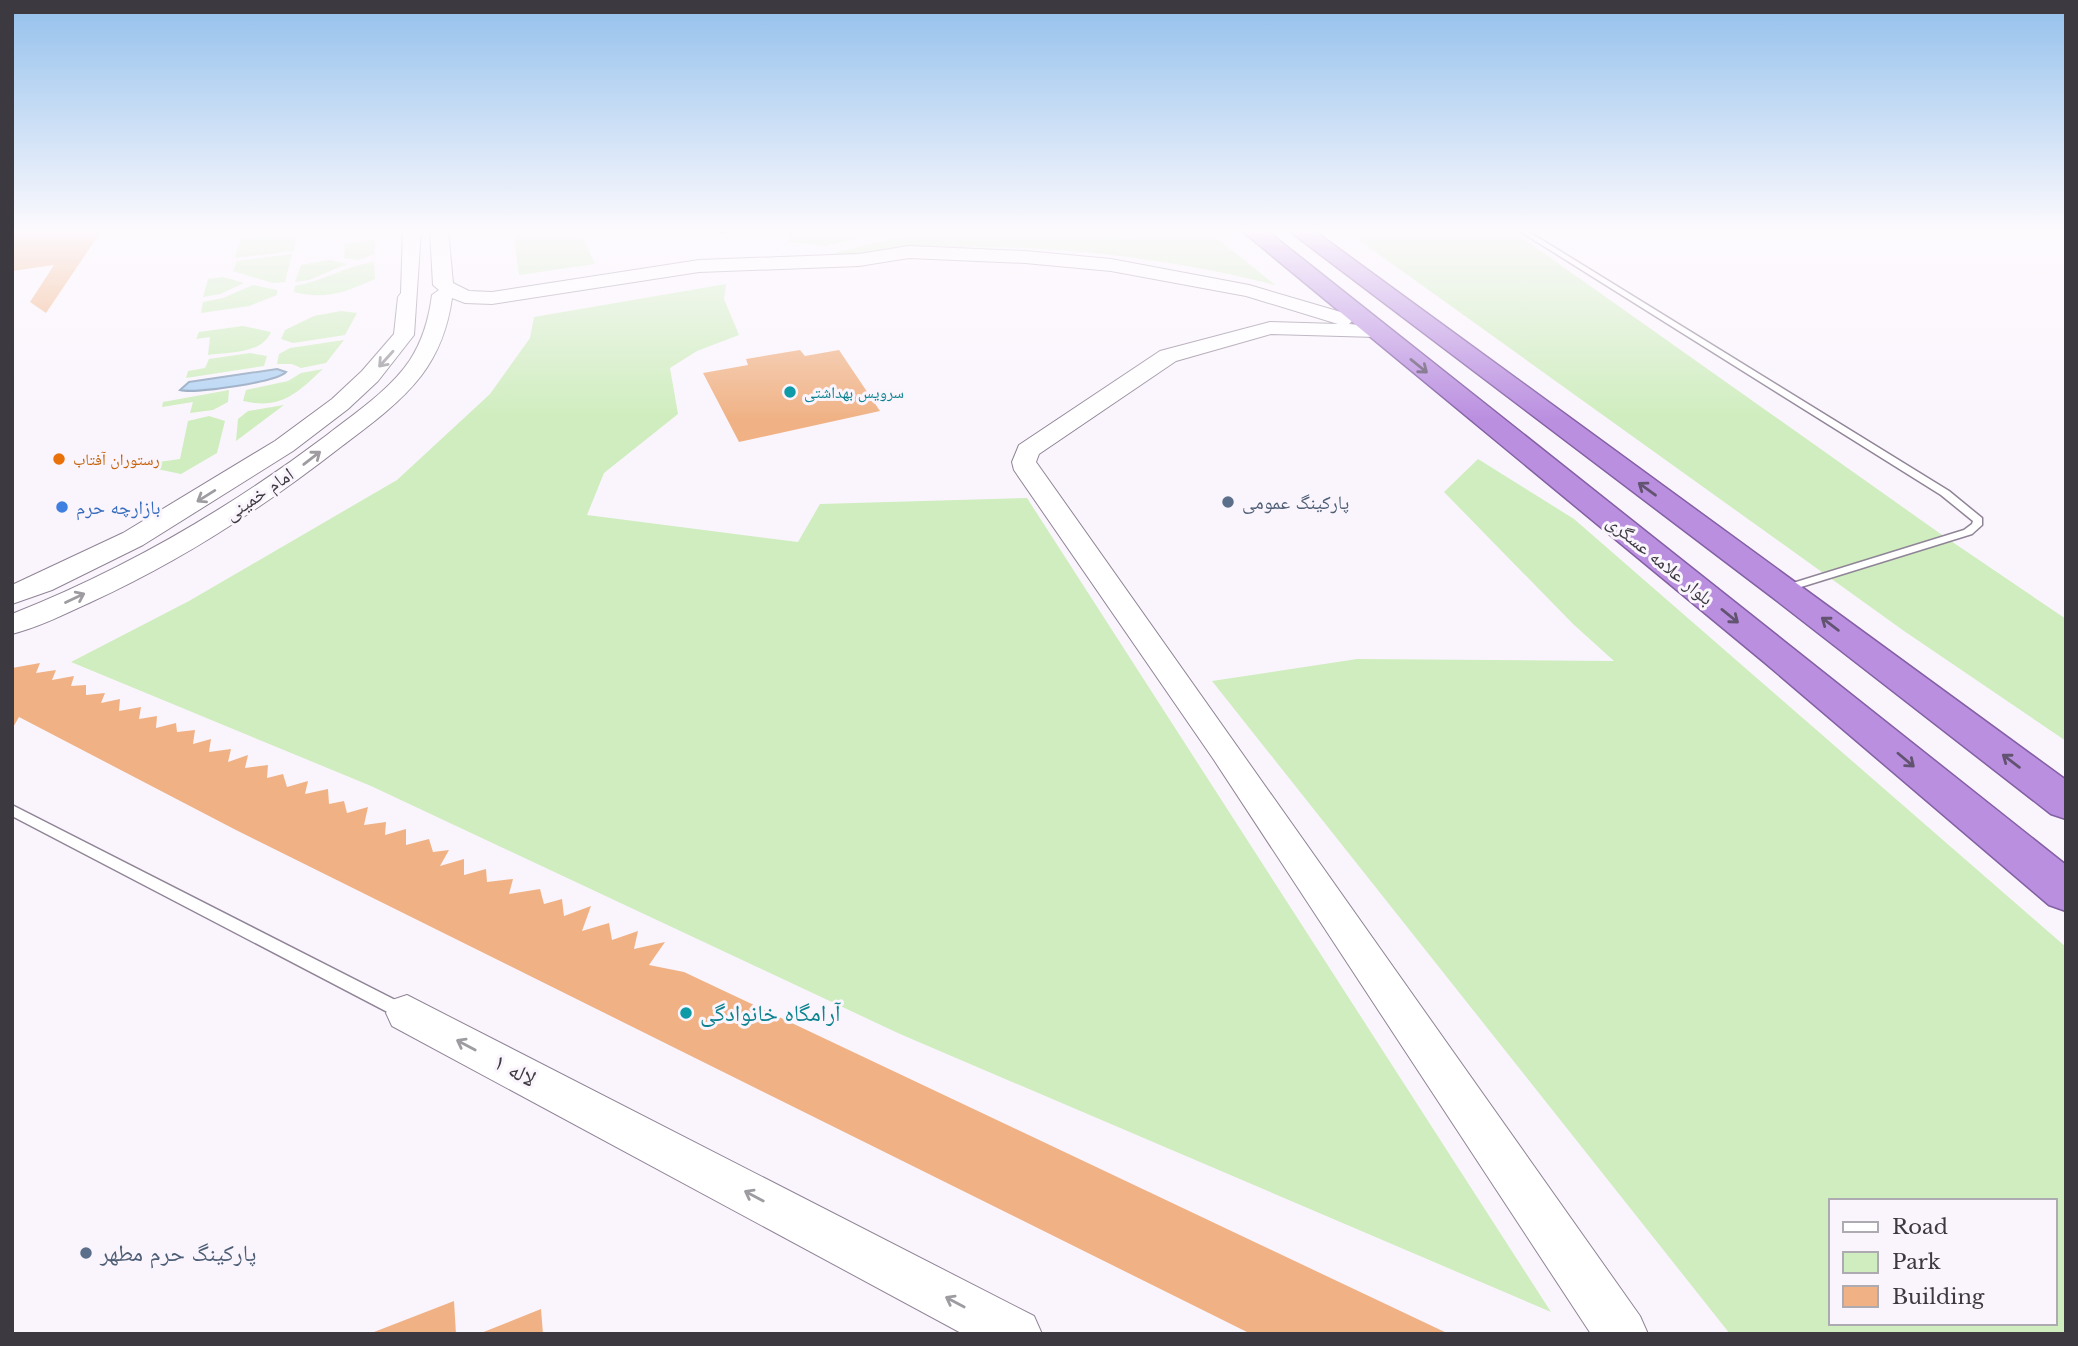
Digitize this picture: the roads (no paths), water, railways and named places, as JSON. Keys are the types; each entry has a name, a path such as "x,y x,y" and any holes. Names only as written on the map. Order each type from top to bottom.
{"highway":[{"name":"بلوار علامه عسگری","path":"1329,293 1777,653 2066,892"},
{"path":"1383,293 1784,589 2066,803"},
{"path":"1528,453 1529,445 1538,440 1569,439 1586,444"}],"street":[{"path":"408,294 423,299 436,293"},
{"name":"امام خمینی","path":"12,625 139,567 231,514 307,462 365,416 415,369 438,329 443,293"},
{"path":"454,293 464,297 492,298 526,293"},
{"path":"1255,293 1372,328"},
{"name":"امام خمینی","path":"12,595 43,584 133,539 296,438 340,404 394,349 404,335 408,294"},
{"path":"1372,328 1269,328 1168,356 1028,450 1024,462 1027,470 1226,752 1622,1334"},
{"name":"لاله ۱","path":"407,1013 1016,1334"}],"lane":[{"path":"1622,293 1945,493 1978,520 1977,525 1968,532 1784,589"},
{"name":"لاله ۱","path":"12,810 407,1013"}],"water":[{"path":"277,369 286,372 268,380 235,386 180,390 189,382"}],"place":[{"name":"سرویس بهداشتی","path":"790,392"},
{"name":"رستوران آفتاب","path":"59,459"},
{"name":"پارکینگ عمومی","path":"1228,502"},
{"name":"بازارچه حرم","path":"62,507"},
{"name":"آرامگاه خانوادگی","path":"686,1013"},
{"name":"پارکینگ حرم مطهر","path":"86,1253"}]}
